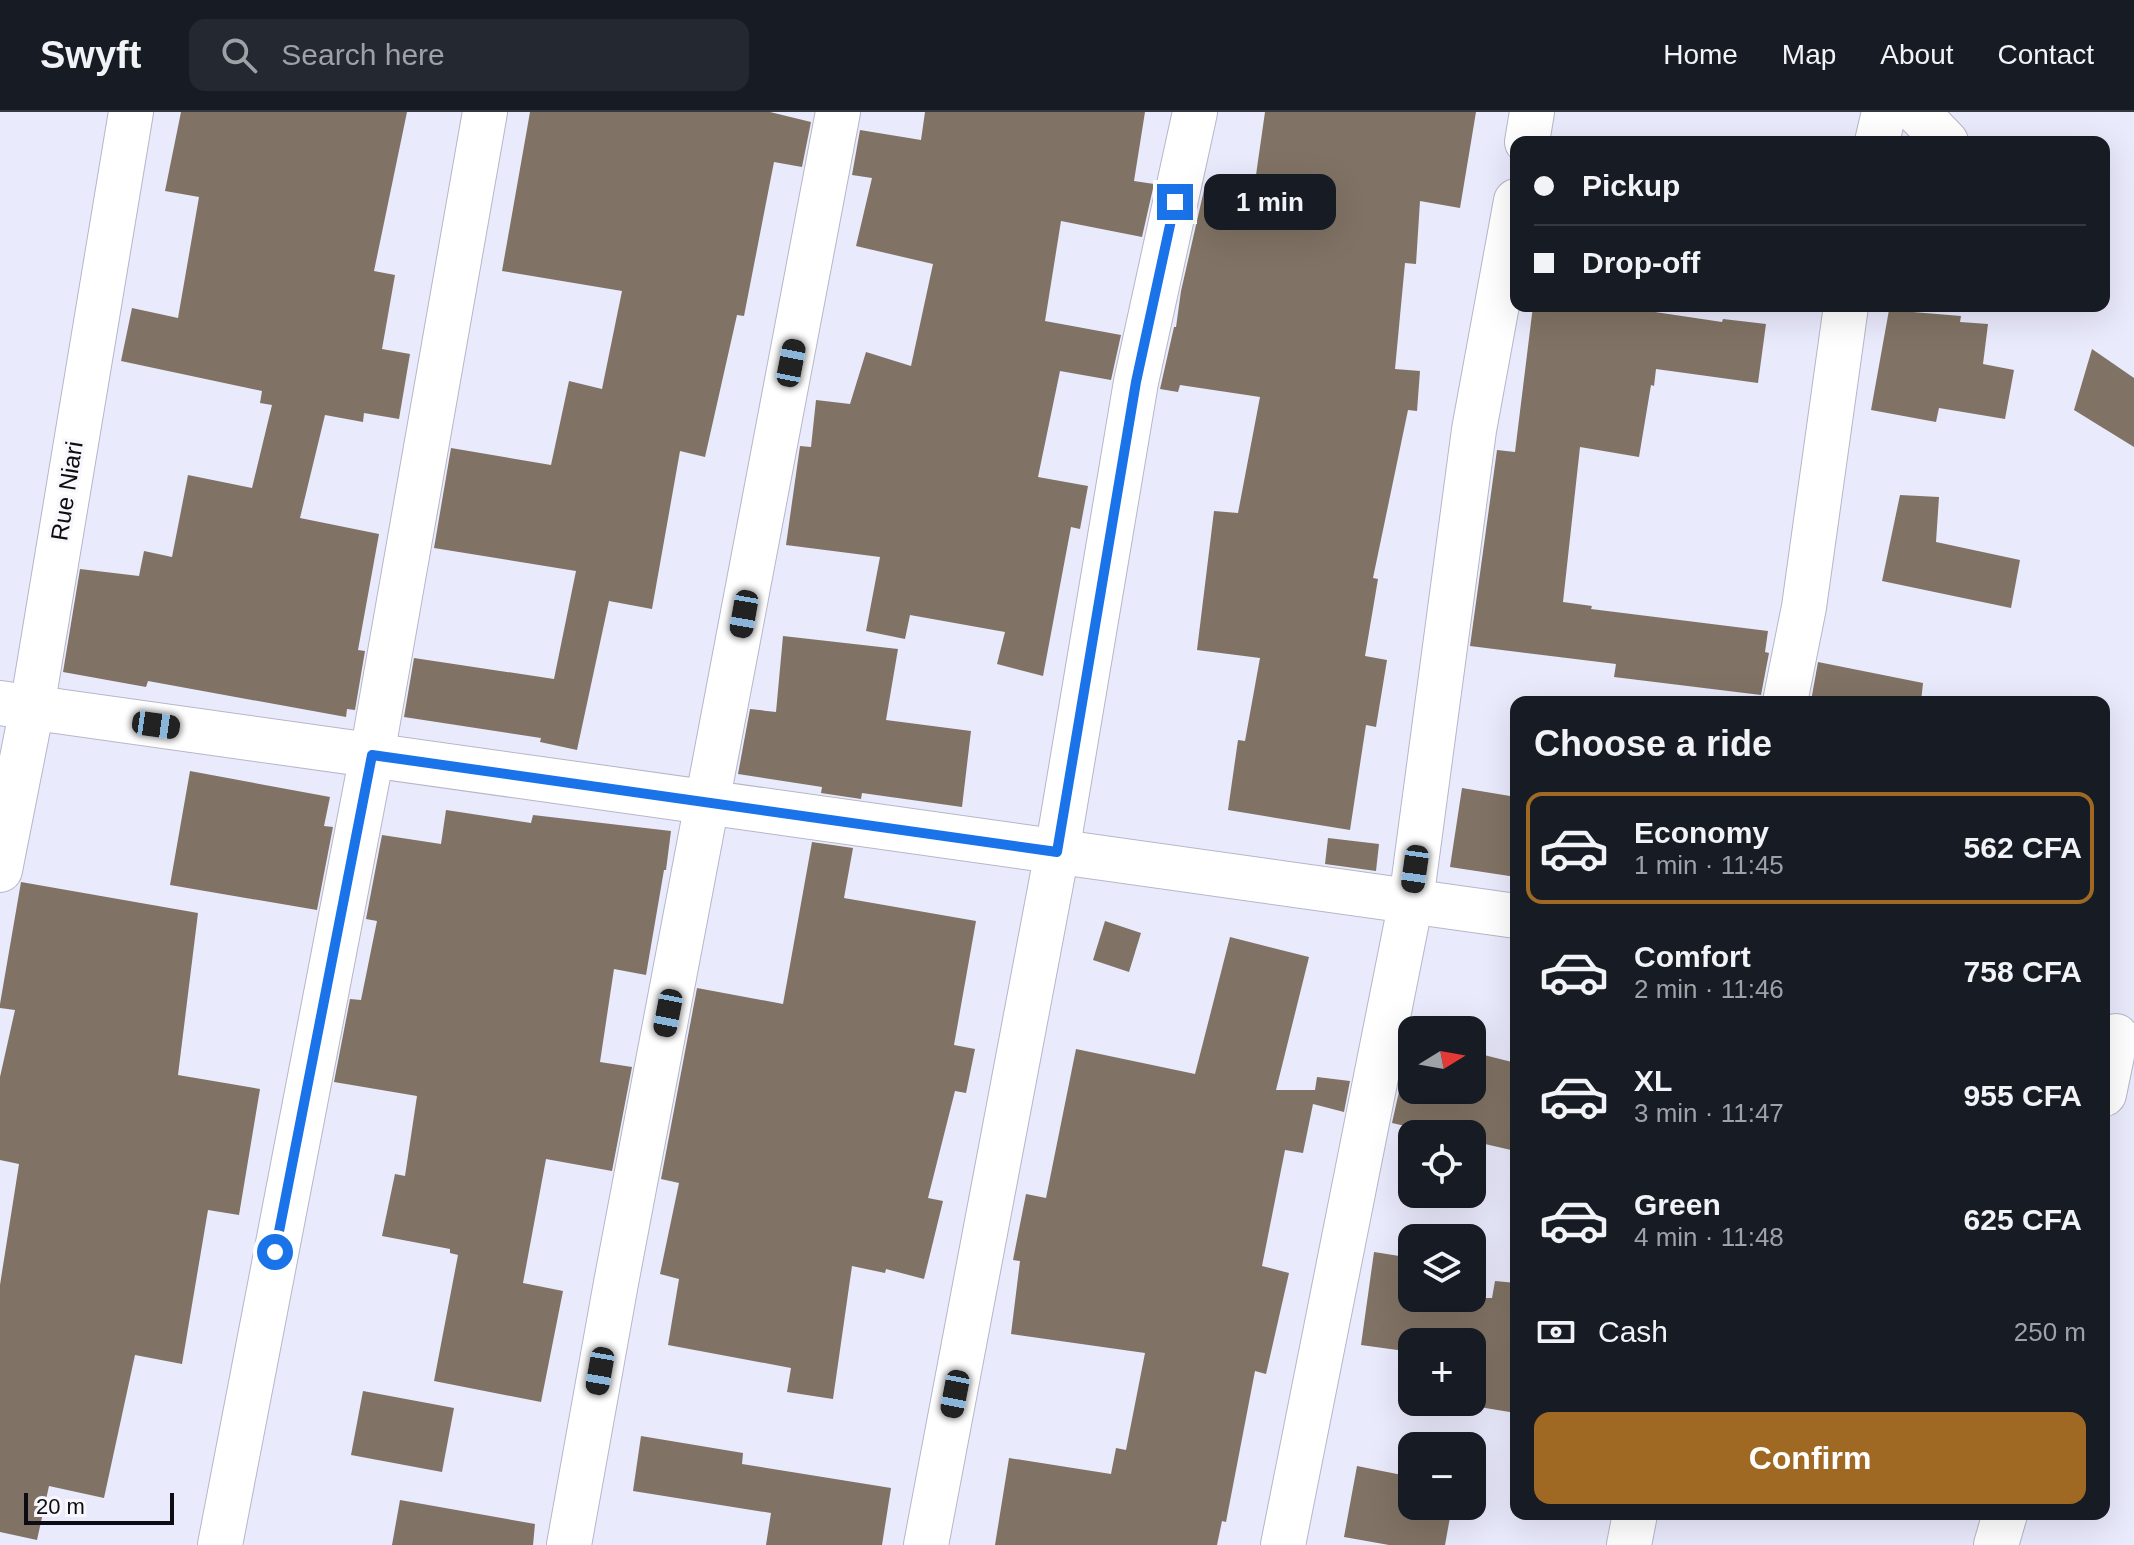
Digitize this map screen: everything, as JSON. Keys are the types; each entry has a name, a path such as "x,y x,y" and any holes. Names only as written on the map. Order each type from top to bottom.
{"street":[{"name":"Rue Niari","path":"0,870 16,706 131,112"},
{"path":"220,1545 372,755 485,112"},
{"path":"569,1545 838,112"},
{"path":"926,1545 1057,852 1136,382 1195,112"},
{"path":"1528,136 1532,112"},
{"path":"1878,136 1884,112"},
{"path":"1917,112 1940,136"},
{"path":"1283,1545 1411,901 1474,430 1510,234"},
{"path":"1786,696 1804,607 1845,312"},
{"path":"16,706 1510,915"},
{"path":"2110,1069 2118,1036"},
{"path":"1629,1545 1634,1520"},
{"path":"1996,1545 2003,1520"}],"building":[{"path":"181,112 407,112 374,271 395,275 382,349 410,354 399,419 364,413 363,422 325,415 300,518 379,534 358,650 365,651 355,710 347,709 346,717 148,681 146,687 63,672 80,569 139,576 144,551 172,557 188,475 252,488 272,405 260,403 262,391 121,361 132,308 178,318 199,197 165,191"},
{"path":"530,112 770,112 811,122 802,167 774,162 744,316 737,315 705,457 680,451 652,609 609,601 577,750 540,742 541,738 404,717 414,658 554,679 576,571 434,548 451,448 551,465 569,381 602,389 622,291 502,271"},
{"path":"925,112 1145,112 1134,181 1154,184 1142,237 1061,221 1045,321 1121,335 1111,380 1060,371 1038,477 1088,486 1080,529 1071,527 1043,676 997,664 1005,632 910,615 905,639 866,631 880,557 786,545 800,446 811,447 816,400 850,404 866,352 911,366 933,264 856,246 872,178 852,175 860,130 921,140"},
{"path":"1265,112 1476,112 1460,208 1420,201 1416,264 1405,263 1395,369 1420,371 1417,411 1408,410 1373,578 1378,579 1365,656 1387,660 1376,727 1366,725 1350,830 1228,810 1238,740 1245,741 1260,658 1197,650 1214,511 1238,513 1260,397 1180,385 1178,392 1160,389 1204,190 1253,196"},
{"path":"1532,312 1655,312 1722,322 1723,319 1766,324 1758,383 1656,369 1639,457 1580,447 1563,602 1592,606 1591,609 1768,631 1765,652 1769,653 1761,695 1614,677 1616,664 1470,646 1497,450 1515,452"},
{"path":"1889,312 1961,316 1960,322 1988,324 1983,364 2014,370 2005,419 1939,408 1936,422 1871,410"},
{"path":"2092,349 2134,378 2134,447 2074,410"},
{"path":"1900,495 1939,497 1936,542 2020,560 2011,608 1882,581"},
{"path":"783,636 898,649 886,720 971,731 962,807 862,793 861,799 821,793 822,787 738,774 750,709 776,712"},
{"path":"1818,662 1923,683 1922,696 1812,696"},
{"path":"190,771 330,797 324,826 333,827 317,910 170,885"},
{"path":"1462,788 1510,796 1510,876 1450,867"},
{"path":"446,810 531,823 533,815 671,831 646,975 614,969 600,1062 632,1067 612,1171 546,1159 523,1283 563,1291 541,1402 434,1381 458,1255 450,1253 450,1249 382,1236 395,1174 405,1176 417,1096 334,1082 350,999 361,1000 377,921 366,919 382,835 441,844"},
{"path":"1328,838 1379,844 1376,871 1325,864"},
{"path":"812,842 853,848 844,898 976,921 954,1045 975,1049 966,1093 955,1091 928,1198 943,1201 924,1279 886,1269 885,1273 852,1266 833,1399 787,1392 791,1368 668,1345 679,1279 660,1274 679,1183 661,1179 697,988 783,1004"},
{"path":"21,882 198,913 178,1075 260,1089 239,1215 208,1210 182,1364 135,1355 104,1498 49,1486 37,1540 0,1532 0,1285 19,1164 0,1160 0,1077 15,1010 0,1008 0,1004"},
{"path":"1105,921 1141,933 1129,972 1093,960"},
{"path":"1230,937 1309,957 1276,1090 1315,1090 1317,1077 1350,1081 1344,1112 1313,1104 1303,1153 1285,1150 1262,1266 1289,1273 1266,1374 1255,1371 1226,1522 1222,1521 1217,1545 995,1545 1009,1458 1111,1474 1116,1448 1126,1450 1145,1353 1011,1334 1020,1261 1013,1260 1026,1194 1046,1198 1076,1049 1195,1074"},
{"path":"1486,1056 1510,1062 1510,1150 1486,1144 1486,1120 1398,1120 1398,1124 1392,1123 1398,1096 1398,1104 1486,1104"},
{"path":"1374,1252 1398,1256 1398,1312 1486,1312 1486,1298 1492,1298 1495,1281 1510,1282 1510,1412 1486,1408 1486,1328 1398,1328 1398,1350 1361,1345"},
{"path":"363,1391 454,1408 442,1472 351,1455"},
{"path":"641,1436 743,1453 742,1464 891,1488 882,1545 766,1545 771,1513 633,1491"},
{"path":"1357,1466 1398,1474 1398,1520 1449,1520 1445,1545 1389,1545 1344,1537"},
{"path":"400,1500 535,1524 533,1545 392,1545"}],"route":[{"path":"275,1252 372,755 1057,852 1136,382 1175,202"}]}
